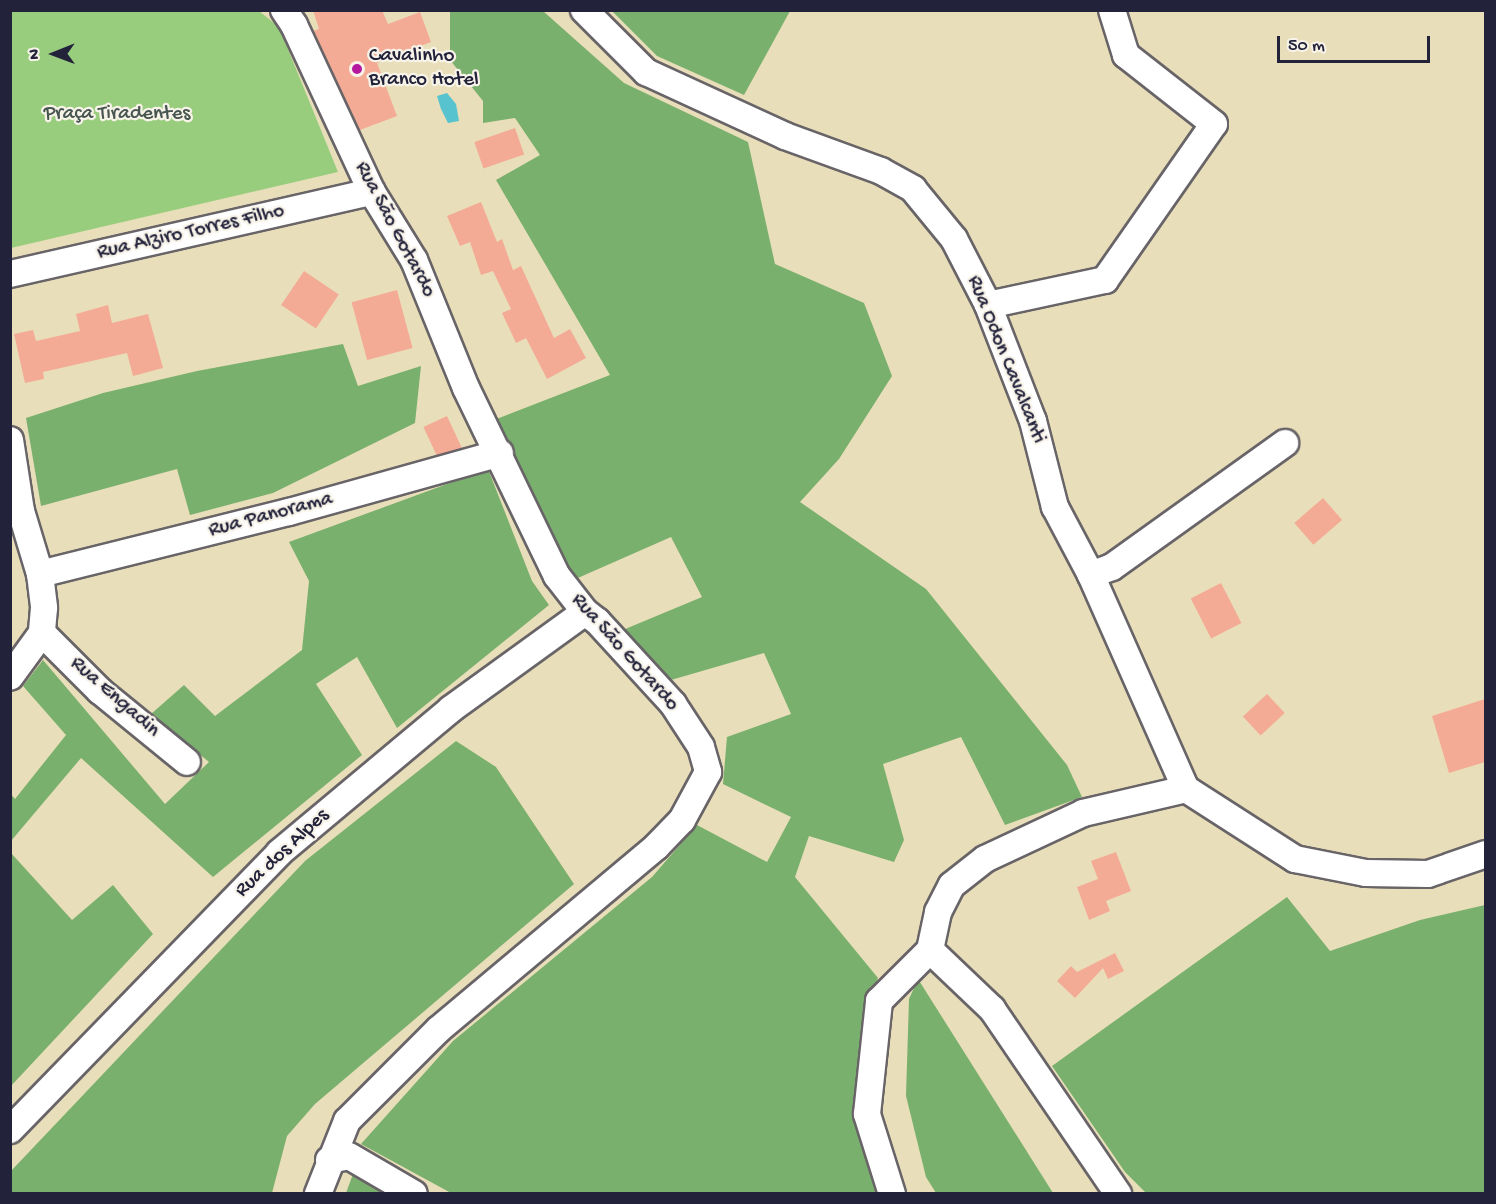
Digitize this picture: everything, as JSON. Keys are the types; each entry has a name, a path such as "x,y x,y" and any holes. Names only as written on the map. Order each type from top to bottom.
{"street":[{"name":"Rua São Gotardo","path":"284,10 299,35 372,192 414,260 466,388 500,453 557,576 585,612 597,621 685,720 705,759 708,772 702,789 682,820 656,847 439,1029 347,1121 329,1160 318,1194"},
{"name":"Rua Odon Cavalcanti","path":"584,10 646,72 785,136 881,171 913,189 954,239 988,306 1034,421 1055,507 1091,575 1186,789"},
{"path":"988,306 1105,280 1214,124 1126,55 1112,10"},
{"name":"Rua Alziro Torres Filho","path":"10,274 372,192"},
{"path":"10,440 16,514 40,574 42,633 10,676"},
{"path":"1091,575 1112,567 1285,443"},
{"name":"Rua Panorama","path":"40,574 289,512 500,453"},
{"name":"Rua dos Alpes","path":"10,1130 279,853 451,709 585,612"},
{"name":"Rua Engadin","path":"42,633 100,691 188,762"},
{"path":"892,1194 867,1114 879,1001 930,950 938,912 952,885 986,859 1083,813 1186,789 1295,859 1366,873 1428,874 1485,854"},
{"path":"930,950 992,1009 1118,1194"},
{"path":"329,1160 349,1156 414,1194"}],"green space":[{"name":"Praça Tiradentes","path":"11,10 259,11 279,27 338,172 11,248"},
{"path":"450,11 543,11 624,83 748,142 775,264 864,303 892,376 839,459 800,502 926,589 1067,765 1082,797 1005,825 961,737 883,764 904,840 894,862 809,836 795,877 878,978 871,996 881,1193 451,1193 361,1144 453,1041 652,877 697,825 767,862 791,817 723,784 727,737 791,714 764,653 671,680 618,632 702,597 671,537 571,581 494,420 610,375 496,180 540,155 515,118 483,123 483,101 450,60"},
{"path":"612,11 790,11 744,95 657,56"},
{"path":"343,344 358,386 421,366 415,423 273,493 190,515 177,469 41,506 26,418 103,393 197,371"},
{"path":"488,469 532,581 549,605 397,728 357,657 316,684 362,755 213,877 81,758 11,841 10,793 15,799 66,735 23,686 43,660 165,804 209,762 151,714 184,685 215,716 302,650 309,581 289,542"},
{"path":"456,741 496,767 574,884 315,1104 287,1136 272,1193 11,1193 11,1171 305,861"},
{"path":"11,853 72,920 113,885 153,934 11,1086"},
{"path":"1287,897 1330,951 1420,920 1485,905 1485,1193 1146,1193 1125,1172 1052,1066"},
{"path":"918,979 1053,1193 936,1193 926,1177 906,1096 909,999"},
{"path":"353,1174 384,1193 346,1193"}],"water":[{"path":"447,93 456,104 459,121 448,123 441,109 437,96"}],"building":[{"name":"Cavalinho Branco Hotel","path":"313,10 382,10 388,24 420,12 431,42 377,63 397,116 360,130 313,31 319,29"},
{"path":"515,128 524,154 483,168 474,142"},
{"path":"481,202 497,242 502,239 513,270 521,266 554,338 570,329 586,358 547,379 526,338 516,343 502,313 511,309 493,271 481,275 470,242 460,246 447,216"},
{"path":"304,271 339,294 316,328 281,305"},
{"path":"397,290 413,348 367,360 352,302"},
{"path":"108,305 112,323 148,314 163,368 133,376 127,353 43,372 44,379 25,383 14,334 33,330 36,341 80,331 76,314"},
{"path":"447,416 462,448 438,459 423,427"},
{"path":"1323,498 1342,520 1313,545 1294,523"},
{"path":"1221,583 1241,623 1211,639 1191,598"},
{"path":"1267,694 1285,713 1261,736 1243,717"},
{"path":"1485,699 1485,762 1449,773 1432,716"},
{"path":"1116,852 1131,891 1106,901 1110,911 1089,920 1077,887 1098,879 1091,861"},
{"path":"1115,953 1124,971 1108,979 1103,968 1075,998 1057,981 1071,966 1077,972"}],"place":[{"name":"Cavalinho Branco Hotel","path":"357,69"}]}
